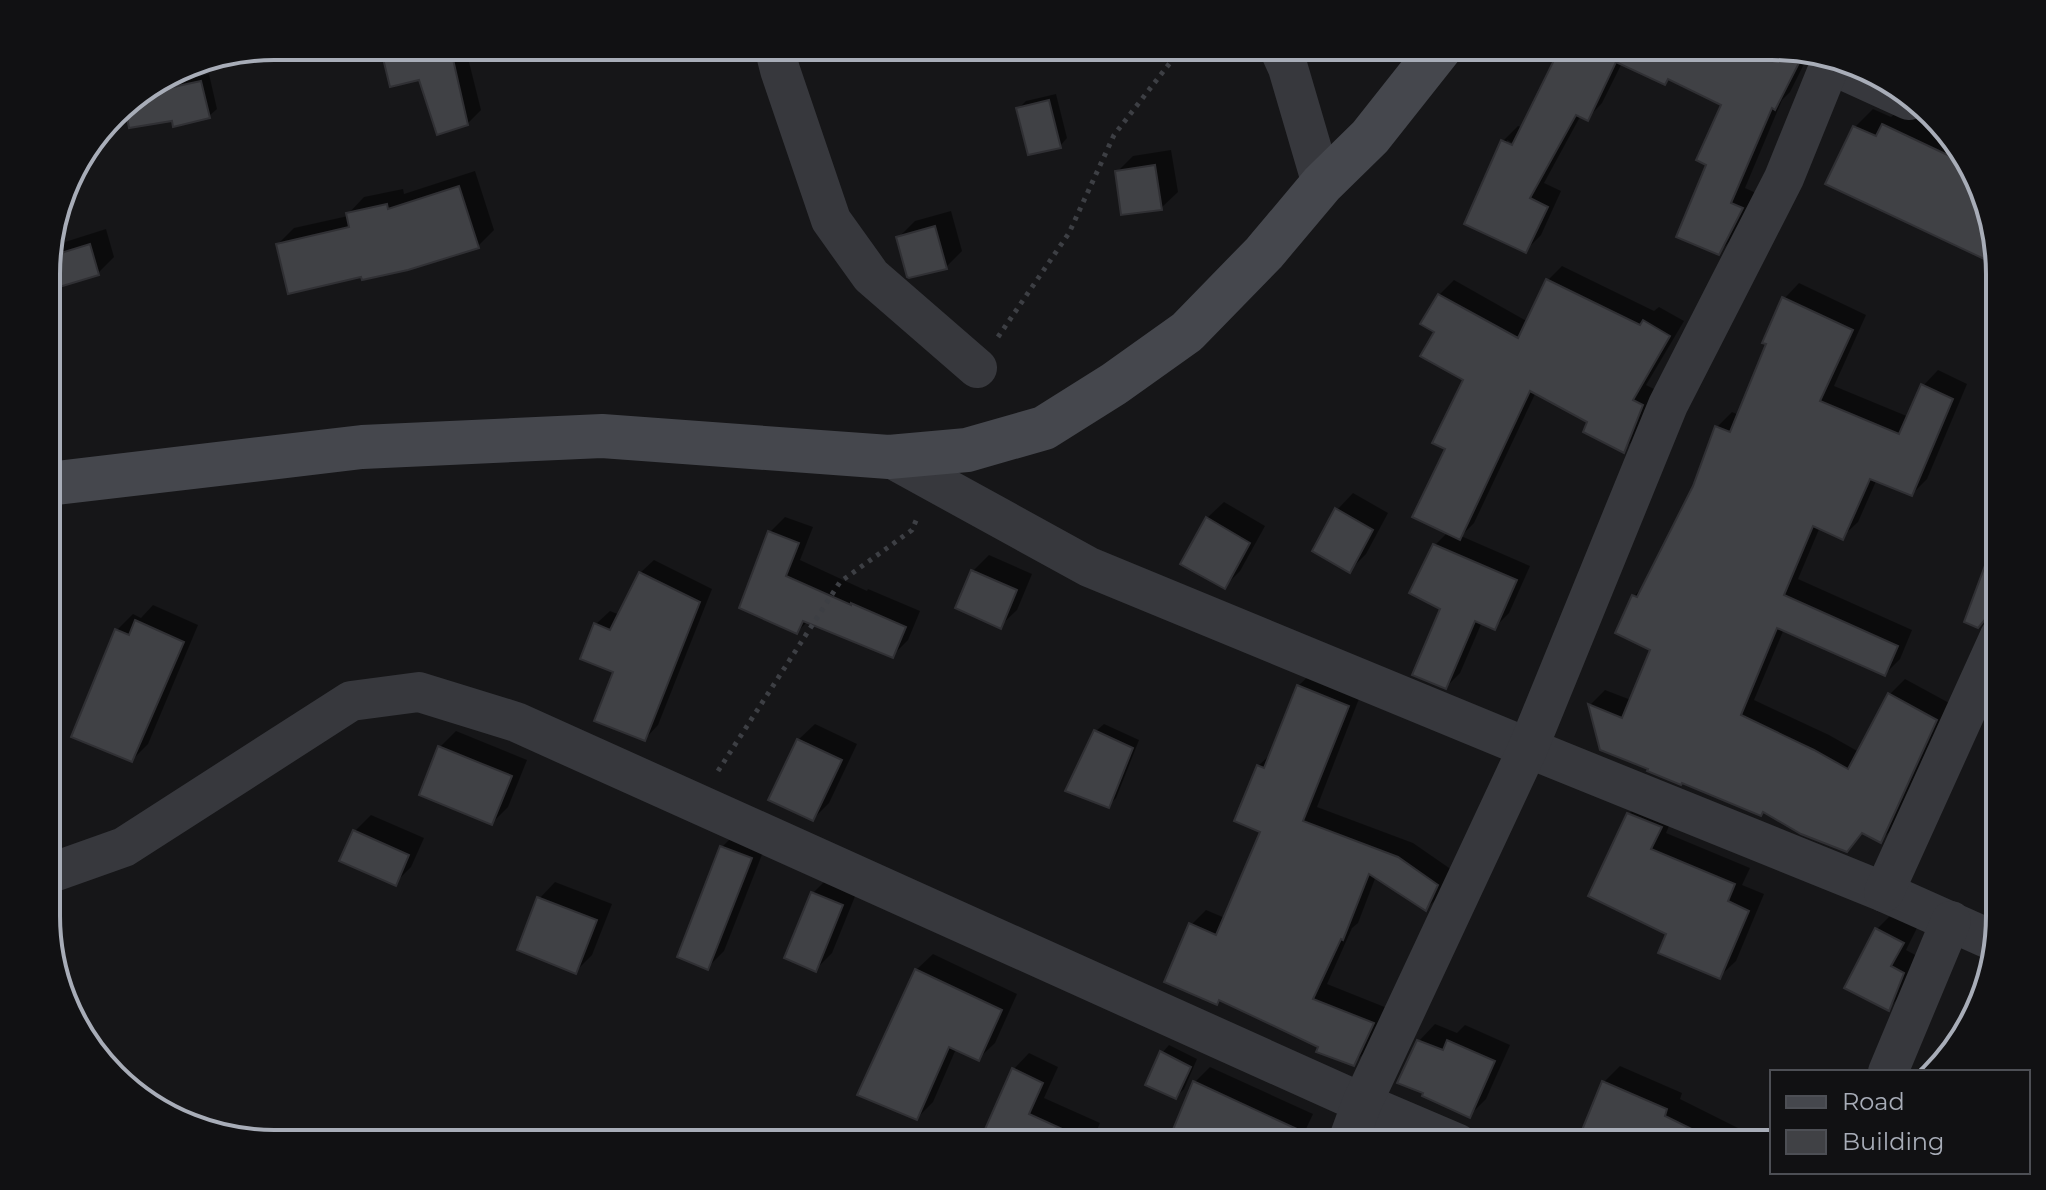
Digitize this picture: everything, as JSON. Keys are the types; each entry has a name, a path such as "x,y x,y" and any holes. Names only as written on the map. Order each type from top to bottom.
{"main road":[{"path":"60,483 362,447 602,436 889,457 967,450 1044,428 1114,384 1187,332 1264,253 1322,184 1370,137 1431,60"}],"street":[{"path":"778,60 831,220 871,276 977,368"},
{"path":"1284,60 1322,184"},
{"path":"1352,1130 1528,748 1668,405 1784,178 1829,68"},
{"path":"889,457 1089,567 1884,892 1985,937"},
{"path":"1884,892 1986,667"},
{"path":"60,870 124,847 351,701 419,692 516,722 1425,1130"},
{"path":"1889,1070 1951,921"}],"path":[{"path":"977,368 1069,233 1114,135 1172,60"},
{"path":"698,803 840,582 912,530 934,482"}],"building":[{"path":"383,60 453,60 468,125 437,135 419,80 390,87"},
{"path":"1554,60 1800,62 1775,110 1772,108 1731,203 1743,208 1719,255 1676,237 1706,165 1696,160 1721,105 1668,79 1665,85 1616,62 1588,121 1576,115 1530,198 1548,207 1526,253 1464,224 1501,140 1512,145"},
{"path":"201,81 210,118 173,127 172,121 129,128 127,119 169,88"},
{"path":"1049,100 1061,148 1028,155 1016,108"},
{"path":"1882,124 1950,156 1970,192 1979,219 1986,260 1825,184 1853,126 1876,136"},
{"path":"1155,165 1162,210 1121,215 1115,171"},
{"path":"459,186 479,248 408,270 288,294 276,244 349,227 346,213 387,204 388,209"},
{"path":"935,226 947,269 907,277 896,237"},
{"path":"90,244 99,275 60,287 62,253"},
{"path":"1546,279 1640,325 1643,320 1670,336 1633,400 1643,405 1624,453 1583,432 1587,422 1530,391 1460,540 1412,517 1445,449 1432,443 1463,380 1420,356 1434,332 1420,324 1438,294 1518,338"},
{"path":"1782,297 1853,330 1820,401 1899,434 1921,384 1953,399 1912,496 1870,479 1843,540 1813,526 1784,595 1898,646 1885,676 1777,628 1741,715 1848,769 1888,693 1937,720 1881,843 1862,833 1847,852 1801,834 1763,812 1761,816 1600,750 1588,704 1622,718 1650,650 1615,633 1632,595 1637,597 1693,486 1715,426 1730,432"},
{"path":"1335,508 1373,530 1350,573 1312,551"},
{"path":"1206,517 1250,543 1225,589 1180,564"},
{"path":"768,531 799,543 786,576 906,627 893,658 803,621 797,634 739,608"},
{"path":"1433,544 1517,580 1495,630 1475,621 1446,689 1412,675 1440,609 1409,593"},
{"path":"1986,563 1986,618 1978,628 1964,622"},
{"path":"971,570 1017,590 1001,629 955,608"},
{"path":"639,572 700,602 645,741 594,721 613,672 580,659 594,623 610,630"},
{"path":"135,620 184,642 132,762 71,737 115,629 129,635"},
{"path":"1297,685 1349,706 1303,821 1398,857 1438,885 1426,911 1369,874 1343,940 1313,999 1374,1023 1354,1066 1316,1052 1318,1047 1219,1000 1217,1005 1164,982 1189,923 1216,935 1260,832 1234,821 1257,765 1264,768"},
{"path":"1094,730 1133,748 1109,808 1065,791"},
{"path":"797,739 842,760 813,821 768,800"},
{"path":"438,746 512,776 492,825 419,795"},
{"path":"1627,813 1662,827 1651,849 1735,884 1728,901 1749,911 1720,979 1658,953 1666,934 1588,896"},
{"path":"353,830 409,855 396,886 339,861"},
{"path":"720,846 752,858 708,970 677,957"},
{"path":"811,892 843,905 816,972 784,958"},
{"path":"537,897 597,920 576,974 517,950"},
{"path":"1875,928 1904,943 1891,966 1904,973 1889,1011 1844,988"},
{"path":"915,969 1002,1010 979,1061 949,1047 917,1120 857,1095"},
{"path":"1417,1040 1443,1050 1447,1040 1495,1061 1470,1118 1397,1083"},
{"path":"1160,1051 1191,1067 1176,1099 1145,1085"},
{"path":"1012,1068 1043,1083 1029,1114 1064,1130 985,1130"},
{"path":"1193,1081 1299,1130 1173,1130"},
{"path":"1602,1081 1667,1109 1665,1116 1694,1130 1582,1130"}]}
